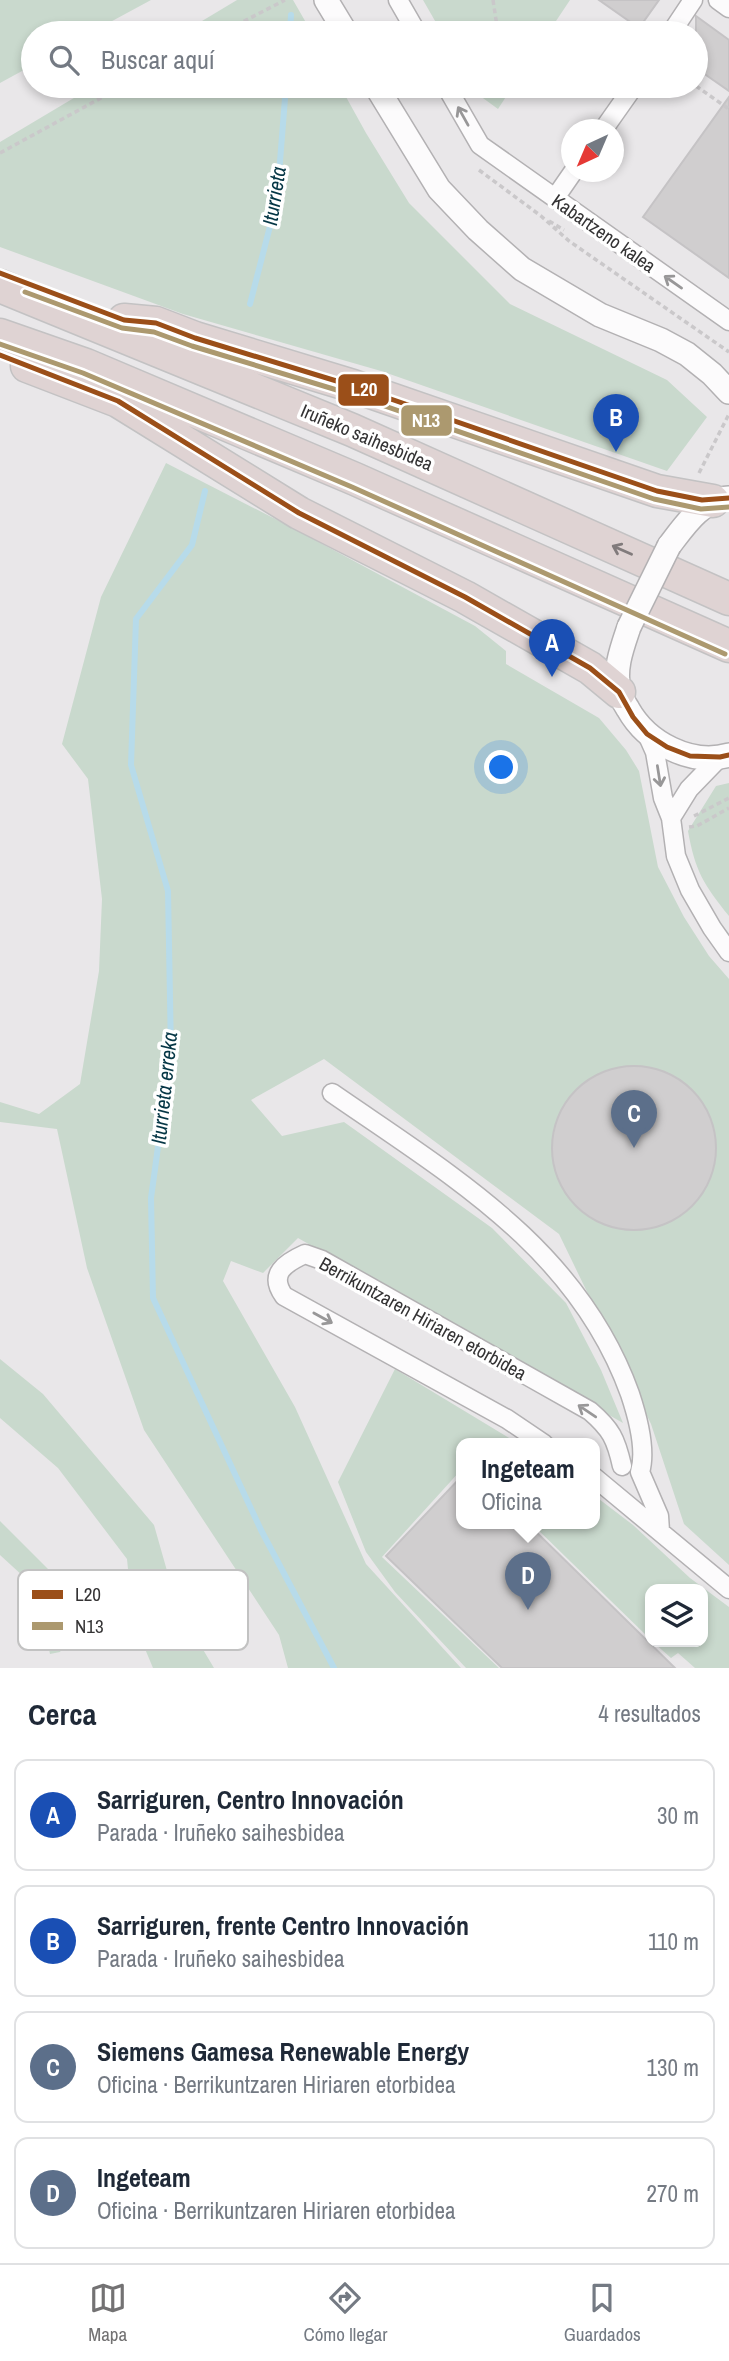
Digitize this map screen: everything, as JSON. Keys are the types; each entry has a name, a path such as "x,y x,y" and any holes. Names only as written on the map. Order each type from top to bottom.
{"highway":[{"path":"0,273 124,320 363,421 459,467 538,513"},
{"name":"Iruñeko saihesbidea","path":"0,286 352,430 729,599"},
{"path":"124,320 156,323 195,338 354,386 657,491 718,492"},
{"path":"0,335 86,365 265,441 729,646"},
{"path":"0,355 118,401 299,513 465,597 590,668 619,692"}],"street":[{"path":"326,0 339,21"},
{"path":"398,0 410,21"},
{"path":"679,21 693,0"},
{"path":"718,0 729,8"},
{"path":"383,98 439,189 478,230 522,269 600,315 661,340 687,354 712,374 729,393"},
{"name":"Kabartzeno kalea","path":"453,98 480,145 729,321"},
{"path":"611,119 626,98"},
{"path":"555,198 566,182"},
{"path":"680,818 663,798 655,752 647,734 633,717 619,692 617,665 629,627 669,546 691,517 718,492"},
{"path":"647,734 667,747 690,756 725,756"},
{"path":"725,756 689,789 680,818 676,856 690,890 729,952"},
{"path":"332,1093 465,1185 524,1234 554,1267 584,1305 622,1373 634,1406 643,1462 640,1472"},
{"name":"Berrikuntzaren Hiriaren etorbidea","path":"535,1438 507,1419 285,1296 278,1287 278,1274 287,1262 305,1254 334,1267 590,1411 605,1424 616,1441 622,1466"},
{"path":"600,1478 622,1466 632,1467 640,1472 659,1516 660,1531"},
{"path":"600,1480 729,1589"}],"path":[{"path":"244,21 285,0"},
{"path":"493,0 496,21"},
{"path":"708,94 729,108"},
{"path":"0,153 101,98"},
{"path":"541,216 569,241 729,352"},
{"path":"718,492 729,414"},
{"path":"680,818 701,814 729,798"},
{"path":"687,828 729,808"}],"green space":[{"path":"0,0 151,0 112,21 21,21 21,72 0,83"},
{"path":"237,0 293,0 305,21 202,21"},
{"path":"423,0 570,0 556,21 435,21"},
{"path":"74,98 347,98 409,203 510,304 667,380 707,417 667,471 381,371 183,314 0,247 0,142"},
{"path":"483,98 505,98 498,109"},
{"path":"166,463 475,626 506,651 506,664 599,718 626,750 639,771 658,867 684,917 709,956 729,979 729,1565 684,1524 651,1424 559,1234 324,1059 251,1100 282,1136 344,1122 492,1228 566,1303 601,1370 623,1423 298,1238 263,1273 231,1261 223,1281 295,1407 366,1564 461,1668 288,1668 279,1635 248,1588 248,1570 236,1570 144,1430 87,1268 57,1129 0,1122 0,1102 39,1114 80,1084 99,971 102,899 88,779 62,744 101,597"},
{"path":"729,783 729,916 702,877 688,831 716,786"},
{"path":"0,1359 43,1394 154,1525 167,1570 128,1570 127,1559 58,1468 0,1418"},
{"path":"395,1369 509,1438 456,1438 456,1476 382,1557 499,1668 466,1668 395,1592 366,1552 338,1482"},
{"path":"600,1500 633,1525 698,1584 645,1584 645,1634 537,1529 600,1529"},
{"path":"0,1521 49,1570 18,1571 0,1555"},
{"path":"708,1591 729,1607 729,1668 695,1668 678,1653 671,1658 659,1647 708,1647"},
{"path":"49,1650 61,1650 60,1652 50,1654"},
{"path":"146,1650 203,1650 214,1668 153,1668"}],"building":[{"path":"599,0 659,0 644,21 629,21"},
{"path":"708,25 729,40 729,91 708,76"},
{"path":"729,97 729,278 643,217"},
{"path":"634,1066 665,1072 692,1090 710,1117 716,1148 710,1179 692,1206 665,1224 634,1230 603,1224 576,1206 558,1179 552,1148 558,1117 576,1090 603,1072"},
{"path":"456,1482 456,1529 533,1529 645,1639 645,1647 654,1647 675,1668 502,1668 386,1556"}],"waterway":[{"name":"Iturrieta","path":"291,15 291,21"},
{"name":"Iturrieta","path":"250,304 277,199 285,98"},
{"name":"Iturrieta erreka","path":"205,491 192,545 136,619 131,765 168,891 171,1052 151,1198 153,1298 261,1530 334,1668"}],"transit line":[{"name":"L20","path":"0,273 124,320 156,323 195,338 353,386 657,491 702,500 729,498"},
{"name":"N13","path":"25,292 122,328 154,332 350,394 654,499 701,509 729,507"},
{"name":"N13","path":"0,344 83,373 352,487 725,654"},
{"name":"L20","path":"0,355 118,401 299,513 465,597 590,668 619,692 633,717 647,734 667,747 690,756 729,755"}],"place":[{"name":"Sarriguren, frente Centro Innovación","path":"616,452"},
{"name":"Sarriguren, Centro Innovación","path":"552,677"},
{"name":"Siemens Gamesa Renewable Energy","path":"634,1148"},
{"name":"Ingeteam","path":"528,1610"}]}
